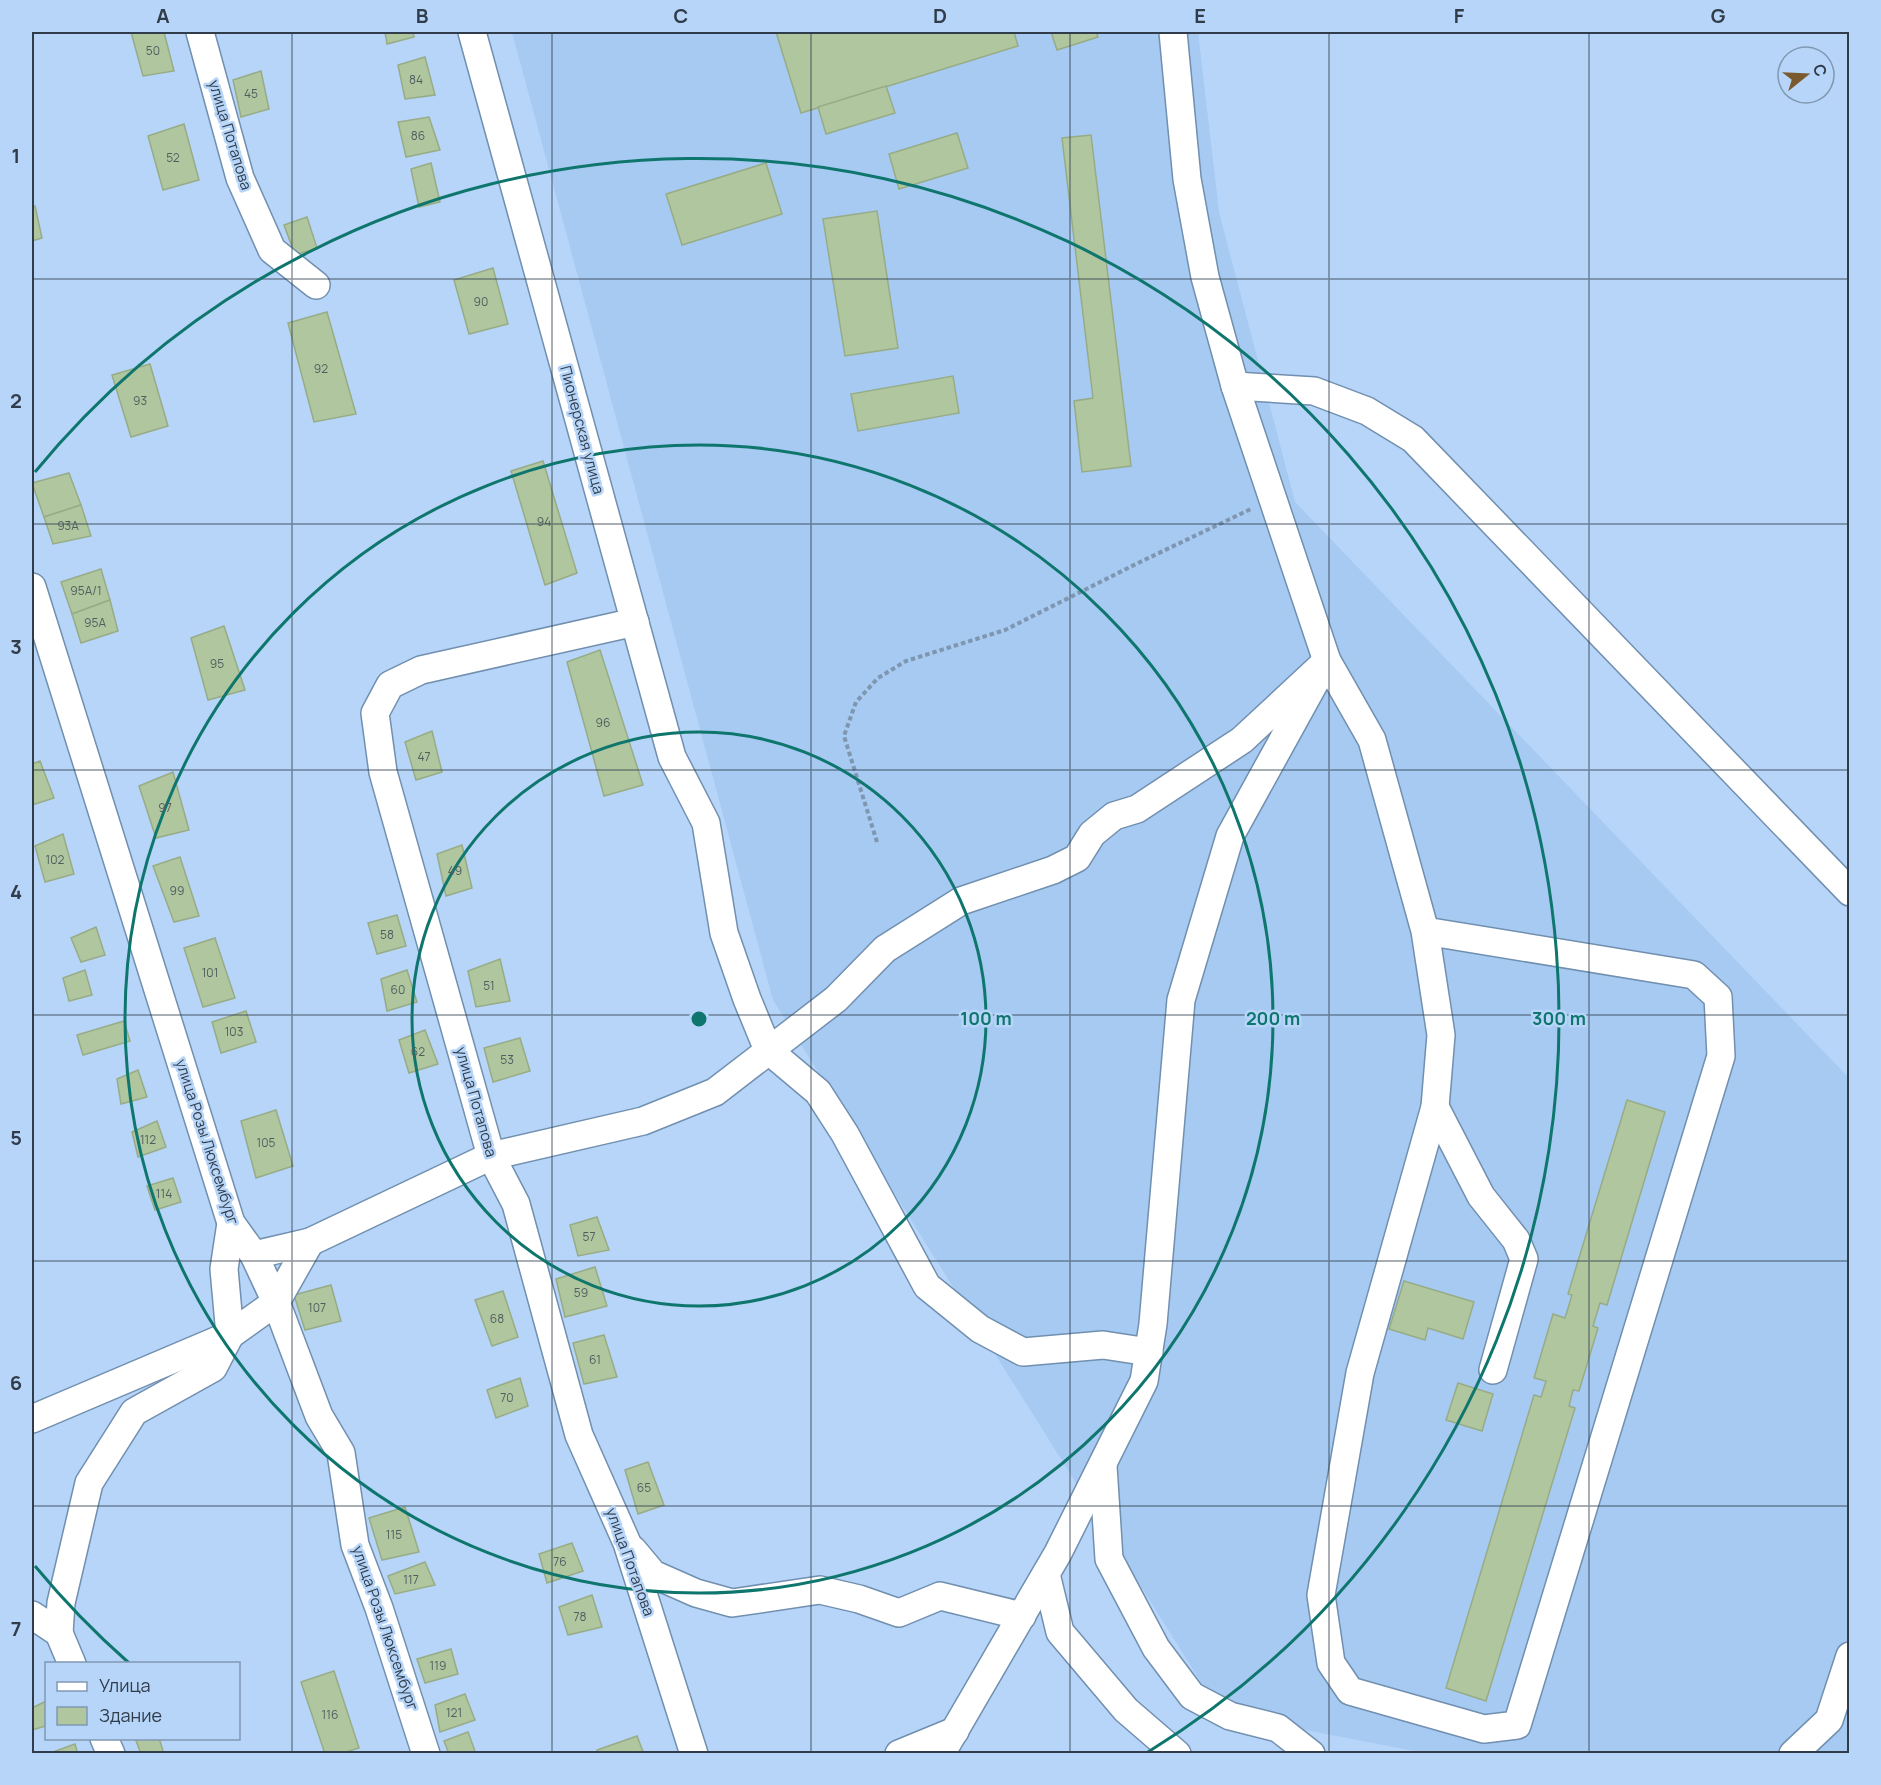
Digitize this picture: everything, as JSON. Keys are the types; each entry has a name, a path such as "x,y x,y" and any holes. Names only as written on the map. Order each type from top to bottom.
{"street":[{"name":"улица Потапова","path":"200,32 240,178 272,250 316,285"},
{"name":"Пионерская улица","path":"472,32 672,757 706,823 724,933 768,1050"},
{"path":"1173,32 1187,179 1205,277 1235,386 1327,661 1372,740 1425,931 1441,1035 1436,1107 1360,1373 1321,1595 1331,1663 1350,1691 1484,1729 1517,1725 1721,1056 1718,997 1694,975 1425,931"},
{"path":"1235,386 1314,392 1367,411 1413,439 1850,892"},
{"name":"улица Розы Люксембург","path":"32,587 231,1223 254,1255 276,1302 319,1416 341,1453 355,1545 379,1608 426,1754"},
{"name":"улица Потапова","path":"635,622 421,670 390,685 375,713 383,772 491,1156 516,1204 579,1435 627,1543 694,1754"},
{"path":"254,1255 310,1242 491,1156 643,1121 715,1092 836,999 885,949 961,901 1053,870 1077,858 1092,834 1114,816 1137,809 1242,740 1327,661"},
{"path":"941,1754 1046,1574 1144,1381 1153,1324 1181,1000 1230,836 1327,661"},
{"path":"768,1050 818,1092 845,1134 927,1286 980,1329 1023,1352 1103,1345 1149,1352"},
{"path":"1436,1107 1482,1196 1516,1240 1524,1259 1493,1370"},
{"path":"71,1662 59,1633 62,1604 89,1483 134,1412 213,1368 230,1335 224,1269 231,1223"},
{"path":"32,1419 230,1335 276,1302 310,1242"},
{"path":"1102,1465 1108,1559 1156,1648 1192,1696 1230,1716 1278,1728 1311,1754"},
{"path":"627,1543 653,1574 696,1593 732,1603 820,1590 859,1599 899,1613 940,1596 1022,1616"},
{"path":"1046,1574 1060,1632 1126,1710 1177,1754"},
{"path":"32,1615 59,1633"},
{"path":"1793,1754 1829,1720 1850,1656"},
{"path":"899,1754 955,1731"},
{"path":"105,1740 111,1754"}],"path":[{"path":"877,842 844,736 856,702 878,678 906,661 1005,630 1273,498"}],"shaded area":[{"path":"512,32 1198,32 1219,212 1295,502 1849,1078 1849,1753 1425,1753 1221,1714 773,1000"}],"building":[{"path":"131,32 164,32 174,71 143,76"},
{"path":"385,32 413,32 414,37 387,44"},
{"path":"776,32 1014,32 1018,46 801,113"},
{"path":"1051,32 1096,32 1098,37 1057,50"},
{"path":"425,57 435,95 405,99 398,65"},
{"path":"261,71 269,109 241,117 233,80"},
{"path":"886,86 895,113 826,134 818,107"},
{"path":"429,117 440,150 406,157 398,122"},
{"path":"184,124 199,180 163,190 148,136"},
{"path":"957,133 968,168 899,189 889,154"},
{"path":"1091,135 1131,466 1082,472 1074,401 1093,398 1062,138"},
{"path":"431,163 440,202 419,207 411,169"},
{"path":"766,163 782,214 682,245 666,194"},
{"path":"35,206 42,238 32,241 32,207"},
{"path":"877,211 898,348 845,356 823,219"},
{"path":"307,217 317,248 295,255 284,225"},
{"path":"493,268 508,324 469,334 454,280"},
{"path":"327,312 356,414 314,422 288,323"},
{"path":"150,364 168,426 131,437 112,375"},
{"path":"953,376 959,413 858,431 851,394"},
{"path":"543,461 577,573 545,585 511,471"},
{"path":"69,473 81,505 44,517 32,483"},
{"path":"81,505 91,536 53,544 44,517"},
{"path":"101,569 110,600 72,614 61,582"},
{"path":"110,600 118,631 81,643 72,614"},
{"path":"224,626 245,690 208,700 191,638"},
{"path":"600,650 643,785 604,796 567,662"},
{"path":"432,731 442,772 416,780 405,742"},
{"path":"40,761 54,798 32,805 32,764"},
{"path":"173,772 189,830 156,838 139,786"},
{"path":"63,834 74,874 45,882 35,846"},
{"path":"462,845 472,888 446,896 437,854"},
{"path":"180,857 199,916 174,922 153,866"},
{"path":"397,915 406,946 377,954 368,923"},
{"path":"96,927 105,955 81,962 71,938"},
{"path":"215,938 235,998 203,1007 184,948"},
{"path":"500,959 510,1001 476,1007 468,971"},
{"path":"85,970 92,995 69,1001 63,978"},
{"path":"407,970 417,1002 387,1011 381,979"},
{"path":"246,1011 256,1042 221,1053 212,1022"},
{"path":"124,1021 130,1041 83,1055 77,1035"},
{"path":"425,1030 438,1064 409,1073 399,1040"},
{"path":"520,1038 530,1071 493,1082 484,1048"},
{"path":"138,1070 147,1097 121,1104 117,1079"},
{"path":"1627,1100 1665,1112 1607,1305 1600,1303 1593,1326 1598,1328 1579,1391 1573,1390 1569,1406 1575,1408 1486,1701 1446,1688 1534,1395 1541,1397 1546,1381 1534,1378 1553,1314 1565,1318 1572,1295 1568,1294"},
{"path":"276,1110 293,1166 256,1178 241,1121"},
{"path":"157,1121 166,1147 138,1157 132,1132"},
{"path":"173,1178 181,1202 155,1210 147,1186"},
{"path":"597,1217 609,1250 578,1256 570,1225"},
{"path":"595,1267 607,1306 565,1317 556,1279"},
{"path":"1404,1281 1474,1302 1463,1339 1428,1328 1425,1340 1389,1329"},
{"path":"331,1285 341,1321 305,1330 294,1295"},
{"path":"503,1291 518,1337 492,1346 475,1300"},
{"path":"604,1335 617,1377 584,1384 573,1343"},
{"path":"520,1378 528,1406 496,1418 487,1390"},
{"path":"1458,1383 1493,1394 1482,1431 1446,1420"},
{"path":"648,1462 664,1505 638,1514 625,1470"},
{"path":"405,1507 419,1552 382,1560 369,1518"},
{"path":"572,1543 583,1571 547,1583 539,1554"},
{"path":"425,1562 435,1585 395,1594 388,1576"},
{"path":"592,1595 602,1627 568,1635 559,1607"},
{"path":"451,1649 458,1674 425,1683 417,1659"},
{"path":"334,1671 359,1748 339,1754 325,1754 301,1682"},
{"path":"465,1694 475,1720 440,1732 435,1705"},
{"path":"45,1702 45,1726 32,1730 32,1708"},
{"path":"468,1732 476,1754 449,1754 444,1741"},
{"path":"637,1736 644,1754 598,1754 597,1750"},
{"path":"136,1740 160,1740 164,1754 141,1754"},
{"path":"75,1744 78,1754 50,1754 50,1753"}]}
